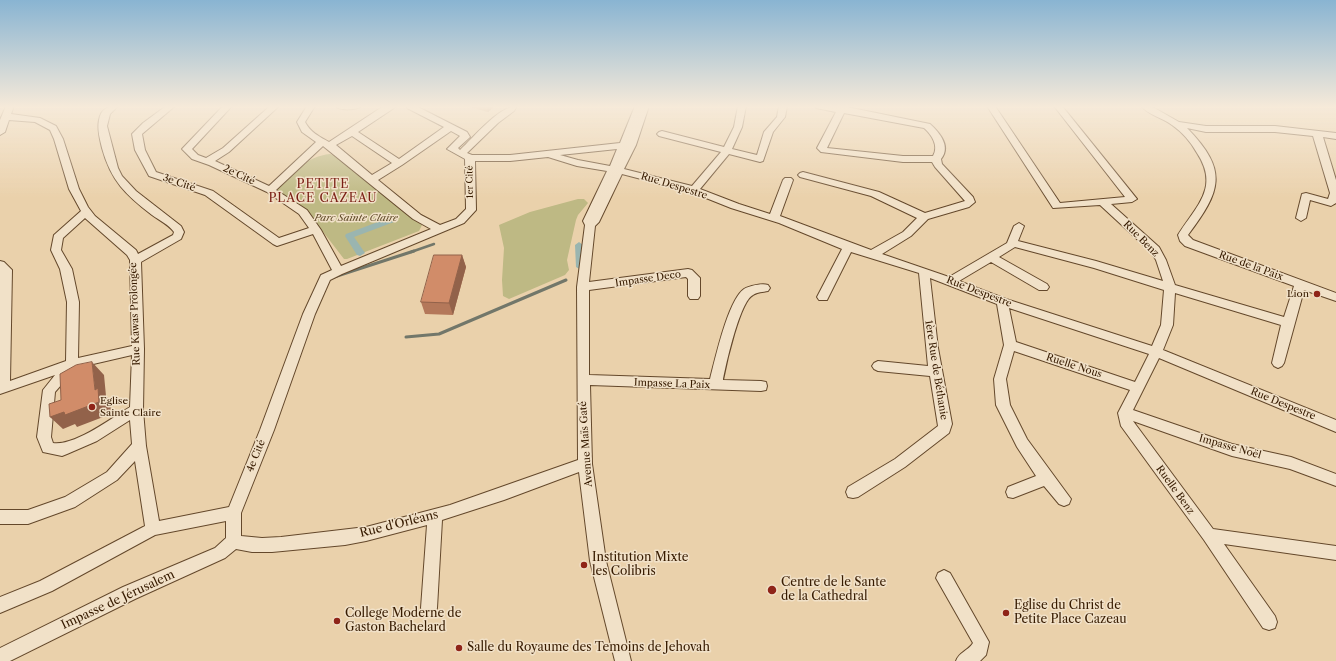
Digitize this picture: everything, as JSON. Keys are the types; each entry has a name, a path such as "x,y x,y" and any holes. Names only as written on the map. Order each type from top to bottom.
{"street":[{"name":"Rue Kawas Prolongée","path":"58,137 74,189 86,212 132,253 135,260 138,348 136,410 139,446 153,529"},
{"path":"104,137 113,168 132,194 177,228 179,232 177,237 135,260"},
{"name":"3e Cité","path":"138,137 140,150 152,174 209,193 277,242 316,230"},
{"name":"2e Cité","path":"198,137 187,150 195,157 208,161 270,190 303,212 316,230 338,270"},
{"path":"208,161 226,150 241,137"},
{"path":"316,137 373,180 417,217 440,230"},
{"path":"270,190 326,144 341,137"},
{"path":"359,137 399,163"},
{"path":"373,180 436,137"},
{"path":"463,137 452,149 466,156 482,137"},
{"name":"Avenue Maïs Gaté","path":"627,145 630,137"},
{"name":"Avenue Maïs Gaté","path":"622,661 598,561 585,464 583,287 590,225 588,221 594,206 616,170 631,137"},
{"path":"673,137 760,159 767,137"},
{"path":"694,190 727,151 733,137"},
{"path":"828,137 822,148 824,150 903,158 936,159 941,155 942,150 936,137"},
{"path":"1012,137 1058,206 1132,198 1083,137"},
{"name":"Rue de la Paix","path":"1189,137 1202,153 1211,170 1213,180 1202,208 1184,235 1184,239 1189,243 1336,297"},
{"path":"1301,218 1306,196 1331,202 1335,193 1318,137"},
{"name":"1er Cité","path":"440,230 460,221 471,210 466,156 510,158 627,145"},
{"name":"Rue Despestre","path":"547,154 577,163 616,170 694,190 735,206 774,218 848,247 924,271 1002,302 1156,352 1336,426"},
{"path":"872,254 907,234 924,217 970,202 970,199 938,165 936,159"},
{"path":"803,175 875,194 924,217"},
{"path":"774,218 788,180"},
{"name":"Rue Benz","path":"1103,202 1155,250 1161,260 1170,286 1167,325 1156,352"},
{"path":"86,212 58,237 56,250 66,269 73,302 72,364 49,390 44,437 48,448 62,450 92,437 136,410"},
{"path":"950,281 1012,243 1018,226"},
{"name":"4e Cité","path":"234,513 309,314 325,278 338,270 440,230"},
{"path":"1012,243 1170,286 1288,323"},
{"path":"823,297 848,247"},
{"path":"991,257 1043,287"},
{"path":"0,265 6,270 2,388 72,364 138,348"},
{"name":"1ère Rue de Béthanie","path":"853,492 900,463 944,429 945,424 934,372 927,316 924,271"},
{"name":"Impasse Deco","path":"583,287 688,273 694,278 694,296"},
{"path":"1278,363 1300,284"},
{"path":"715,385 725,342 741,301 748,292 764,288"},
{"path":"1002,302 1010,345 1000,379 1003,405 1022,444 1046,478 1064,499"},
{"name":"Ruelle Nous","path":"1010,345 1138,388"},
{"path":"1125,413 1156,352"},
{"path":"878,366 934,372"},
{"name":"Impasse La Paix","path":"583,380 761,386"},
{"name":"Impasse Noël","path":"1125,413 1232,450 1291,463 1336,480"},
{"name":"Ruelle Benz","path":"1125,413 1128,427 1209,535 1269,622"},
{"path":"0,517 28,517 70,502 112,476 139,446"},
{"name":"Rue d'Orléans","path":"234,540 241,543 280,545 365,534 436,516 518,489 585,464"},
{"path":"1013,492 1046,478"},
{"path":"0,605 46,586 153,529 234,513 234,540"},
{"path":"429,608 436,516"},
{"path":"1209,535 1336,553"},
{"name":"Impasse de Jérusalem","path":"0,657 129,593 220,552 234,540"},
{"path":"944,578 981,642 982,647 980,651 964,661"}],"green space":[{"name":"Parc Sainte Claire","path":"330,154 336,156 422,225 419,231 344,259 307,211 276,190 287,177 300,166 314,158"},
{"path":"578,199 584,199 588,203 578,215 576,220 567,260 569,270 565,275 509,299 503,296 502,280 504,248 499,225 530,212"}],"building":[{"path":"434,255 462,255 449,303 421,302"},
{"path":"92,362 95,390 98,388 99,402 65,415 64,412 50,417 49,404 61,400 60,374 76,365"}],"waterway":[{"path":"360,253 349,236 391,220"},
{"path":"412,252 434,244"},
{"path":"579,245 581,267"},
{"path":"334,277 412,252"},
{"path":"406,337 439,334 566,280"}],"place":[{"name":"Lion","path":"1317,294"},
{"name":"Eglise Sainte Claire","path":"92,407"},
{"name":"Institution Mixte les Colibris","path":"584,565"},
{"name":"Centre de le Sante de la Cathedral","path":"772,590"},
{"name":"Eglise du Christ de Petite Place Cazeau","path":"1006,613"},
{"name":"College Moderne de Gaston Bachelard","path":"337,621"},
{"name":"Salle du Royaume des Temoins de Jehovah","path":"459,648"}],"district":[{"name":"PETITE PLACE CAZEAU","path":"323,192"}]}
